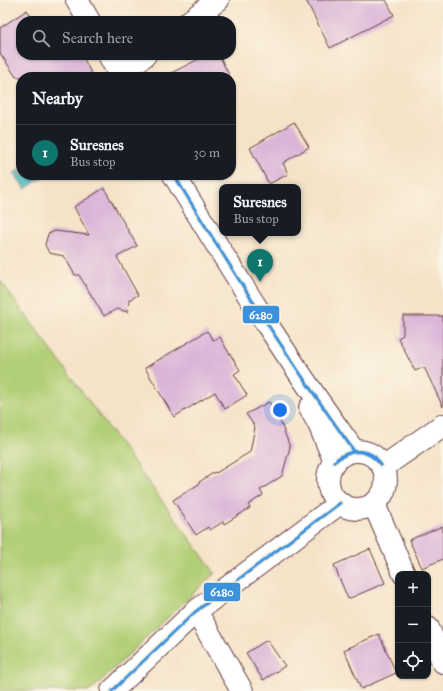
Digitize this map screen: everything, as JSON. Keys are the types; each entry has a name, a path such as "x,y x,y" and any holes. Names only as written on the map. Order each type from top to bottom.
{"street":[{"path":"78,0 86,16"},
{"path":"197,16 218,0"},
{"path":"112,60 118,72"},
{"path":"124,72 139,60"},
{"path":"177,180 243,288 319,424 335,462"},
{"path":"243,288 329,417 354,451"},
{"path":"383,467 443,425"},
{"path":"354,451 369,454 377,459 383,467 386,480 385,487 379,499 374,504 359,509 349,508 340,503 331,493 329,487 329,474 335,462 343,454 354,451"},
{"path":"112,691 195,612 340,503"},
{"path":"374,504 403,571"},
{"path":"195,612 203,623 242,691"},
{"path":"431,635 443,662"}],"green space":[{"path":"0,280 215,573 90,691 0,691"}],"water":[{"path":"19,180 38,180 25,189"}],"building":[{"path":"306,0 386,0 394,15 330,48"},
{"path":"27,10 31,16 18,16"},
{"path":"16,17 16,60 84,60 90,72 16,72 16,77 0,53 0,28"},
{"path":"197,60 222,60 228,72 173,72"},
{"path":"294,122 309,147 283,163 288,174 269,184 250,148"},
{"path":"104,188 137,246 117,257 138,295 129,300 128,312 117,309 104,316 79,275 75,275 64,256 49,253 45,245 48,234 55,231 89,235 74,207"},
{"path":"403,316 443,316 443,407 424,367 415,371 398,338 403,335"},
{"path":"207,331 213,340 220,337 240,370 234,374 247,395 225,409 215,392 174,417 145,368"},
{"path":"269,402 280,421 290,447 282,476 260,490 263,495 248,505 250,508 224,524 223,522 210,530 208,527 196,535 173,500 215,472 216,473 250,452 255,427 246,414"},
{"path":"443,526 443,559 422,568 409,540"},
{"path":"370,549 385,583 348,599 334,565"},
{"path":"379,634 395,673 361,689 344,650"},
{"path":"267,640 285,666 263,680 246,653"}],"transit line":[{"name":"6280","path":"177,180 261,315 354,451"},
{"name":"6280","path":"334,462 343,455 359,451 375,457 381,465"},
{"name":"6280","path":"334,462 347,454 359,452 370,455 381,465"},
{"name":"6280","path":"112,691 195,612 340,503"}],"place":[{"name":"Suresnes","path":"260,282"}]}
